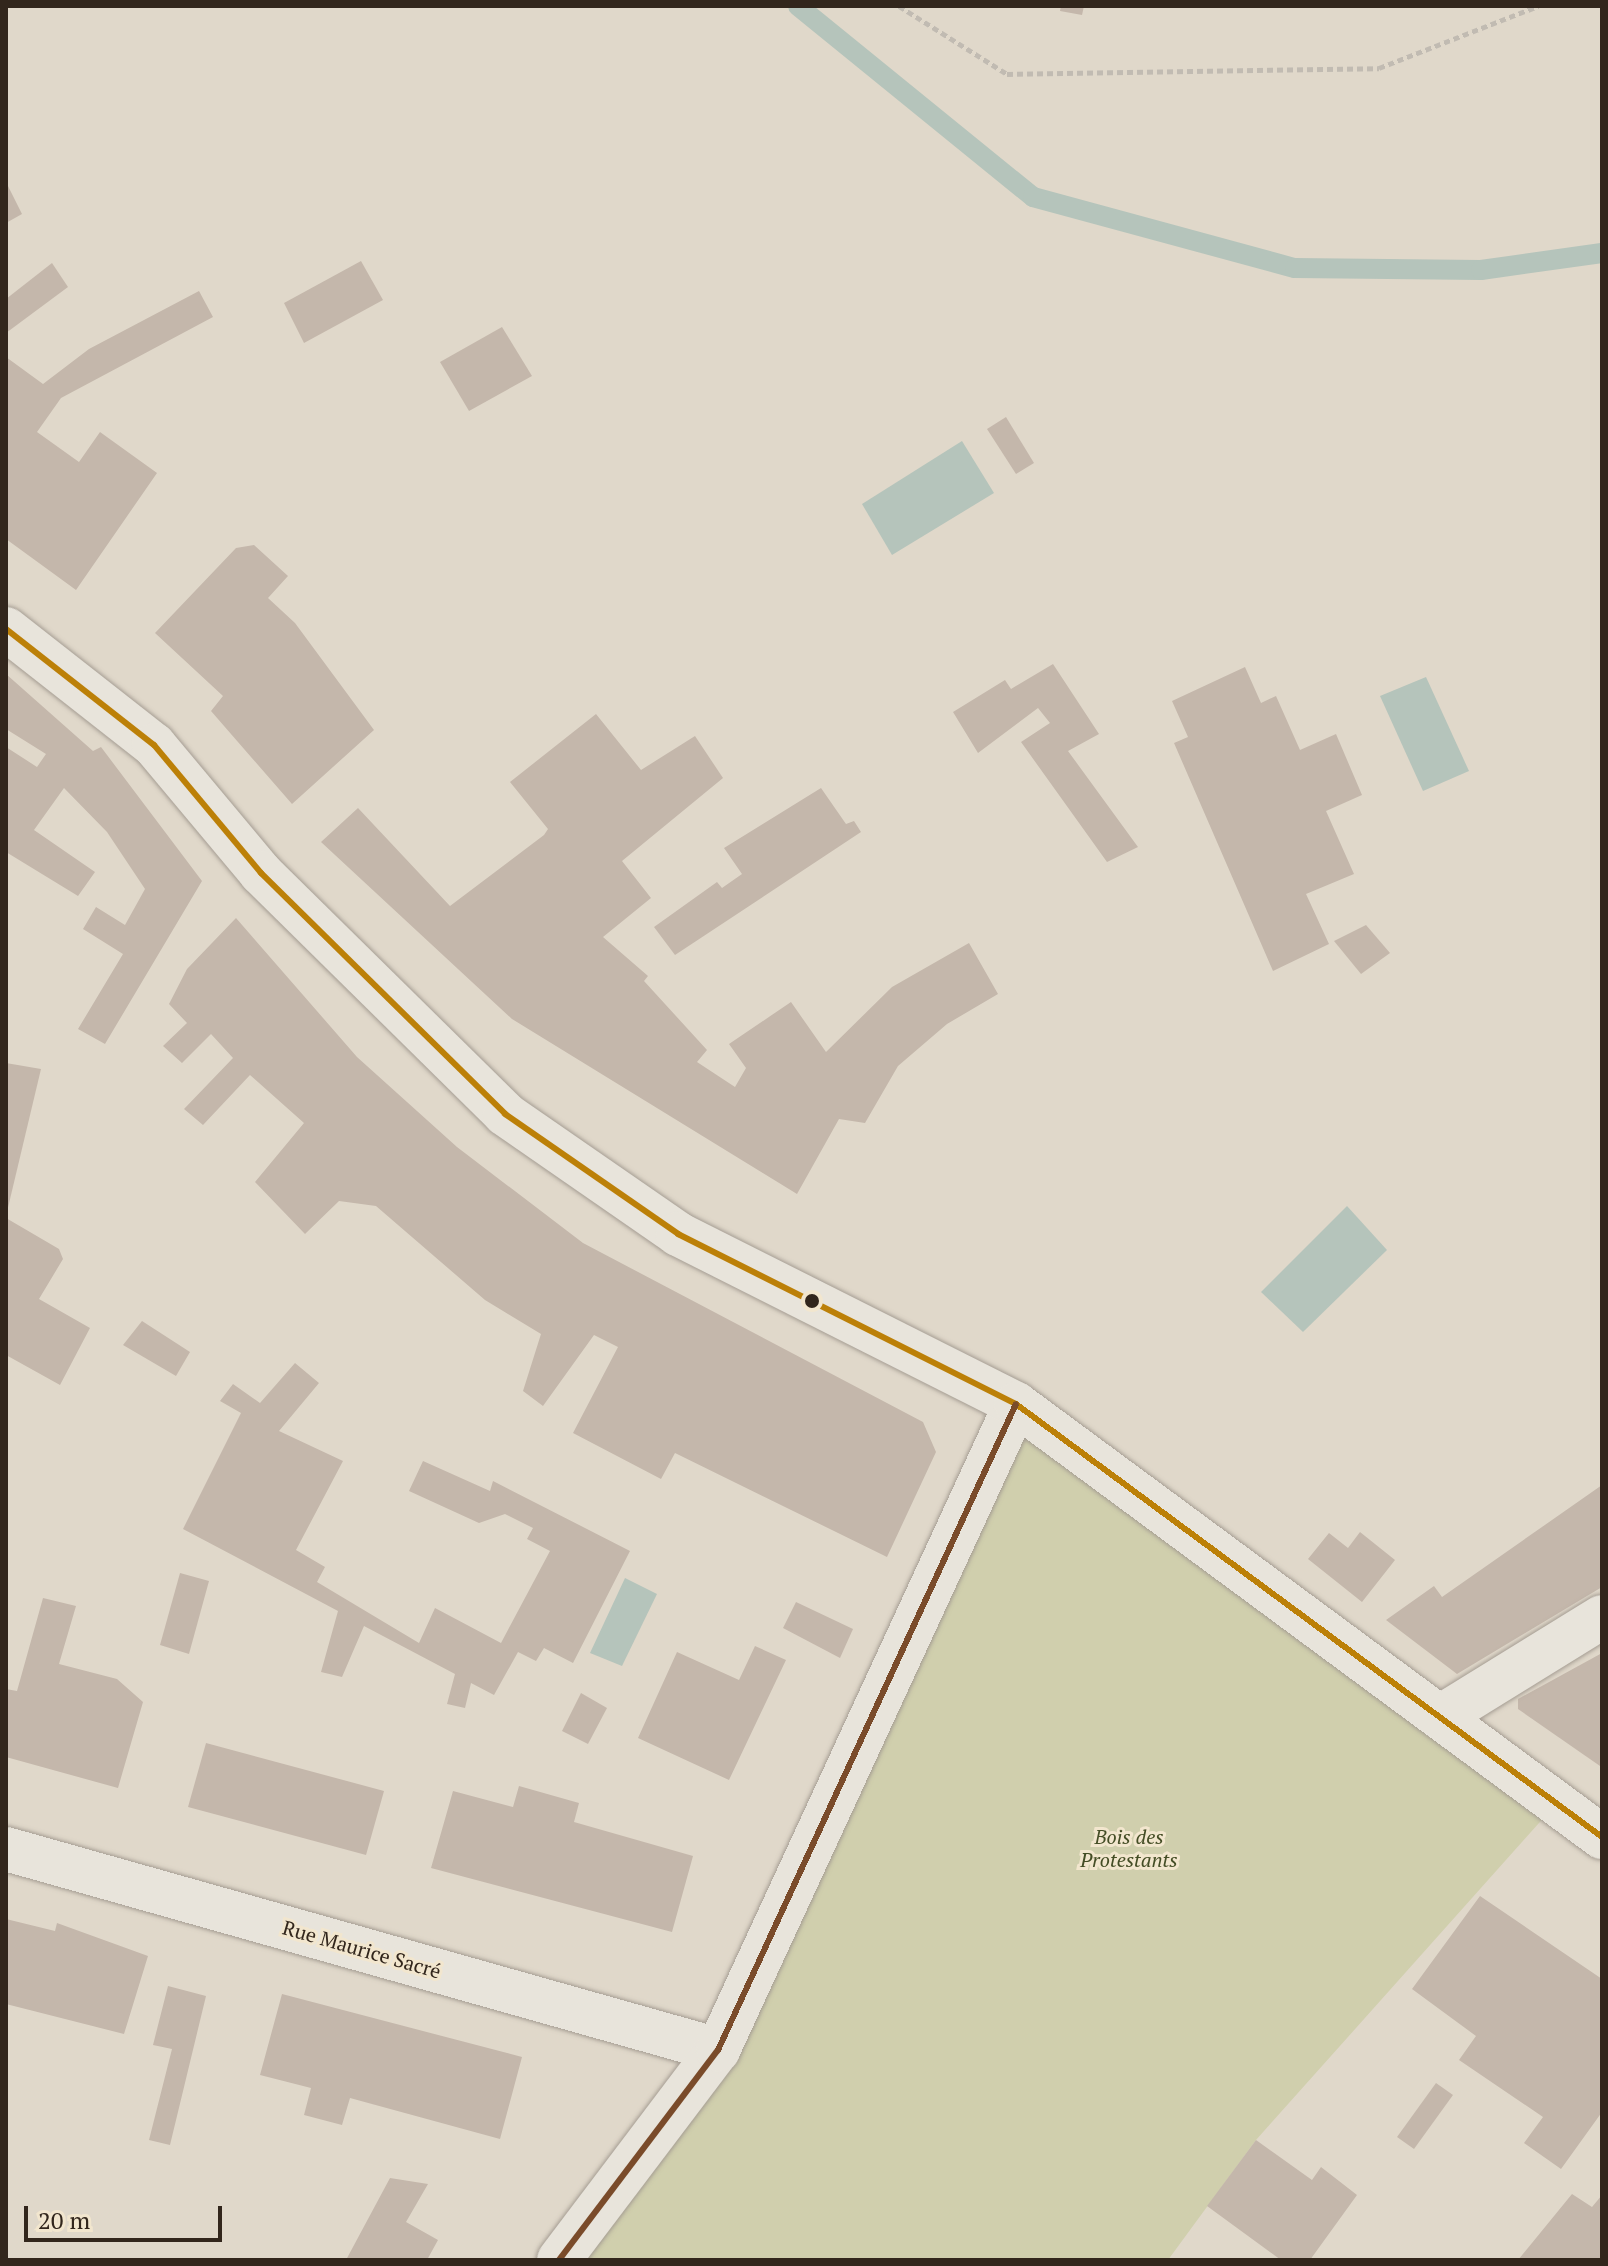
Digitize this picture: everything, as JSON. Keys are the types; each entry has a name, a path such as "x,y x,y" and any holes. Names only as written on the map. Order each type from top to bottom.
{"main road":[{"path":"6,629 154,745 261,873 505,1114 678,1234 1016,1404 1602,1837"},
{"path":"559,2260 718,2050 1016,1404"},
{"path":"1440,1717 1602,1617"},
{"name":"Rue Maurice Sacré","path":"6,1849 718,2050"}],"path":[{"path":"899,6 1007,74 1379,68 1538,6"}],"green space":[{"name":"Bois des Protestants","path":"1016,1404 1556,1804 1256,2140 1168,2260 559,2260 718,2050"}],"shaded area":[{"path":"962,441 994,493 892,555 862,504"},
{"path":"1426,677 1469,771 1423,791 1380,696"},
{"path":"1347,1206 1387,1250 1303,1332 1261,1292"},
{"path":"625,1578 657,1594 622,1666 590,1653"}],"building":[{"path":"1061,6 1084,6 1082,15 1060,11"},
{"path":"6,182 22,214 6,223"},
{"path":"361,261 383,300 304,343 284,303"},
{"path":"52,263 68,287 6,333 6,299"},
{"path":"199,291 213,317 61,398 37,432 79,462 100,432 157,473 76,590 6,539 6,357 43,384 89,349"},
{"path":"502,327 532,376 469,411 440,362"},
{"path":"1006,417 1034,463 1016,474 987,429"},
{"path":"254,545 288,576 268,598 295,623 374,730 292,804 211,711 223,696 155,633 236,548"},
{"path":"1053,664 1099,734 1068,751 1138,847 1107,862 1021,742 1050,723 1038,708 978,753 953,712 1005,680 1011,689"},
{"path":"1245,667 1261,703 1276,696 1300,750 1336,734 1362,795 1326,811 1354,874 1306,894 1329,944 1273,971 1174,743 1188,737 1172,701"},
{"path":"6,674 93,751 101,747 202,881 105,1044 78,1029 123,954 83,929 96,907 125,925 145,889 107,832 64,788 34,830 95,872 78,896 6,852 6,747 37,767 46,754 6,729"},
{"path":"596,714 641,770 695,736 723,778 622,861 651,898 603,937 648,976 644,981 707,1050 697,1062 735,1087 746,1068 729,1044 791,1002 826,1052 892,987 969,943 998,994 947,1024 898,1066 865,1123 839,1119 797,1194 512,1019 321,842 358,808 450,906 544,835 548,829 510,782"},
{"path":"821,788 846,824 854,821 861,832 675,955 654,927 717,882 722,888 742,874 724,848"},
{"path":"236,918 357,1057 457,1147 583,1243 923,1422 936,1452 887,1557 675,1453 661,1479 573,1433 618,1347 594,1335 543,1406 523,1391 541,1334 485,1300 376,1206 339,1201 305,1234 255,1182 304,1123 250,1075 203,1125 184,1109 233,1058 211,1034 182,1063 163,1046 187,1023 169,1004 187,969"},
{"path":"1366,925 1390,953 1361,974 1334,941"},
{"path":"6,1063 41,1069 6,1216"},
{"path":"6,1218 59,1249 63,1259 39,1299 90,1328 60,1385 6,1355"},
{"path":"142,1321 190,1352 176,1376 123,1345"},
{"path":"295,1363 319,1383 279,1431 343,1461 296,1550 325,1567 317,1582 419,1643 435,1608 501,1643 550,1551 527,1539 533,1528 505,1514 479,1523 409,1491 423,1461 490,1491 493,1481 630,1551 573,1663 544,1648 536,1661 518,1652 494,1695 471,1683 465,1708 447,1704 455,1674 364,1626 342,1677 321,1672 338,1611 183,1529 241,1413 220,1401 233,1384 260,1403"},
{"path":"1602,1485 1602,1587 1457,1674 1386,1620 1434,1586 1442,1597"},
{"path":"1360,1532 1395,1560 1362,1602 1308,1559 1329,1533 1348,1548"},
{"path":"180,1573 209,1581 189,1654 160,1645"},
{"path":"43,1598 76,1606 59,1664 117,1679 143,1702 118,1788 6,1757 6,1689 17,1691"},
{"path":"796,1602 853,1629 840,1658 783,1628"},
{"path":"755,1646 786,1660 729,1780 638,1738 677,1652 739,1680"},
{"path":"1602,1653 1600,1766 1518,1709 1518,1699"},
{"path":"581,1693 607,1708 588,1744 562,1731"},
{"path":"206,1743 384,1791 366,1855 188,1807"},
{"path":"519,1786 579,1803 574,1822 693,1856 672,1932 431,1868 453,1791 513,1807"},
{"path":"1480,1896 1602,1979 1602,2112 1561,2169 1524,2143 1543,2117 1459,2060 1476,2036 1412,1989"},
{"path":"6,1919 55,1931 57,1923 148,1956 124,2034 6,2004"},
{"path":"168,1986 206,1996 170,2145 149,2140 172,2049 153,2045"},
{"path":"282,1994 522,2057 500,2139 350,2098 342,2125 304,2115 311,2088 260,2075"},
{"path":"1436,2083 1453,2095 1414,2149 1397,2137"},
{"path":"1256,2140 1312,2180 1321,2167 1357,2195 1310,2260 1281,2260 1207,2206"},
{"path":"390,2178 428,2184 406,2222 438,2240 427,2260 346,2260"},
{"path":"1572,2194 1592,2207 1602,2195 1602,2260 1518,2260"}],"waterway":[{"path":"798,6 1033,197 1295,268 1481,270 1602,253"}],"transit line":[{"path":"6,629 154,745 261,873 505,1114 678,1234 1016,1404 1602,1837"},
{"path":"559,2260 718,2050 1016,1404"}]}
